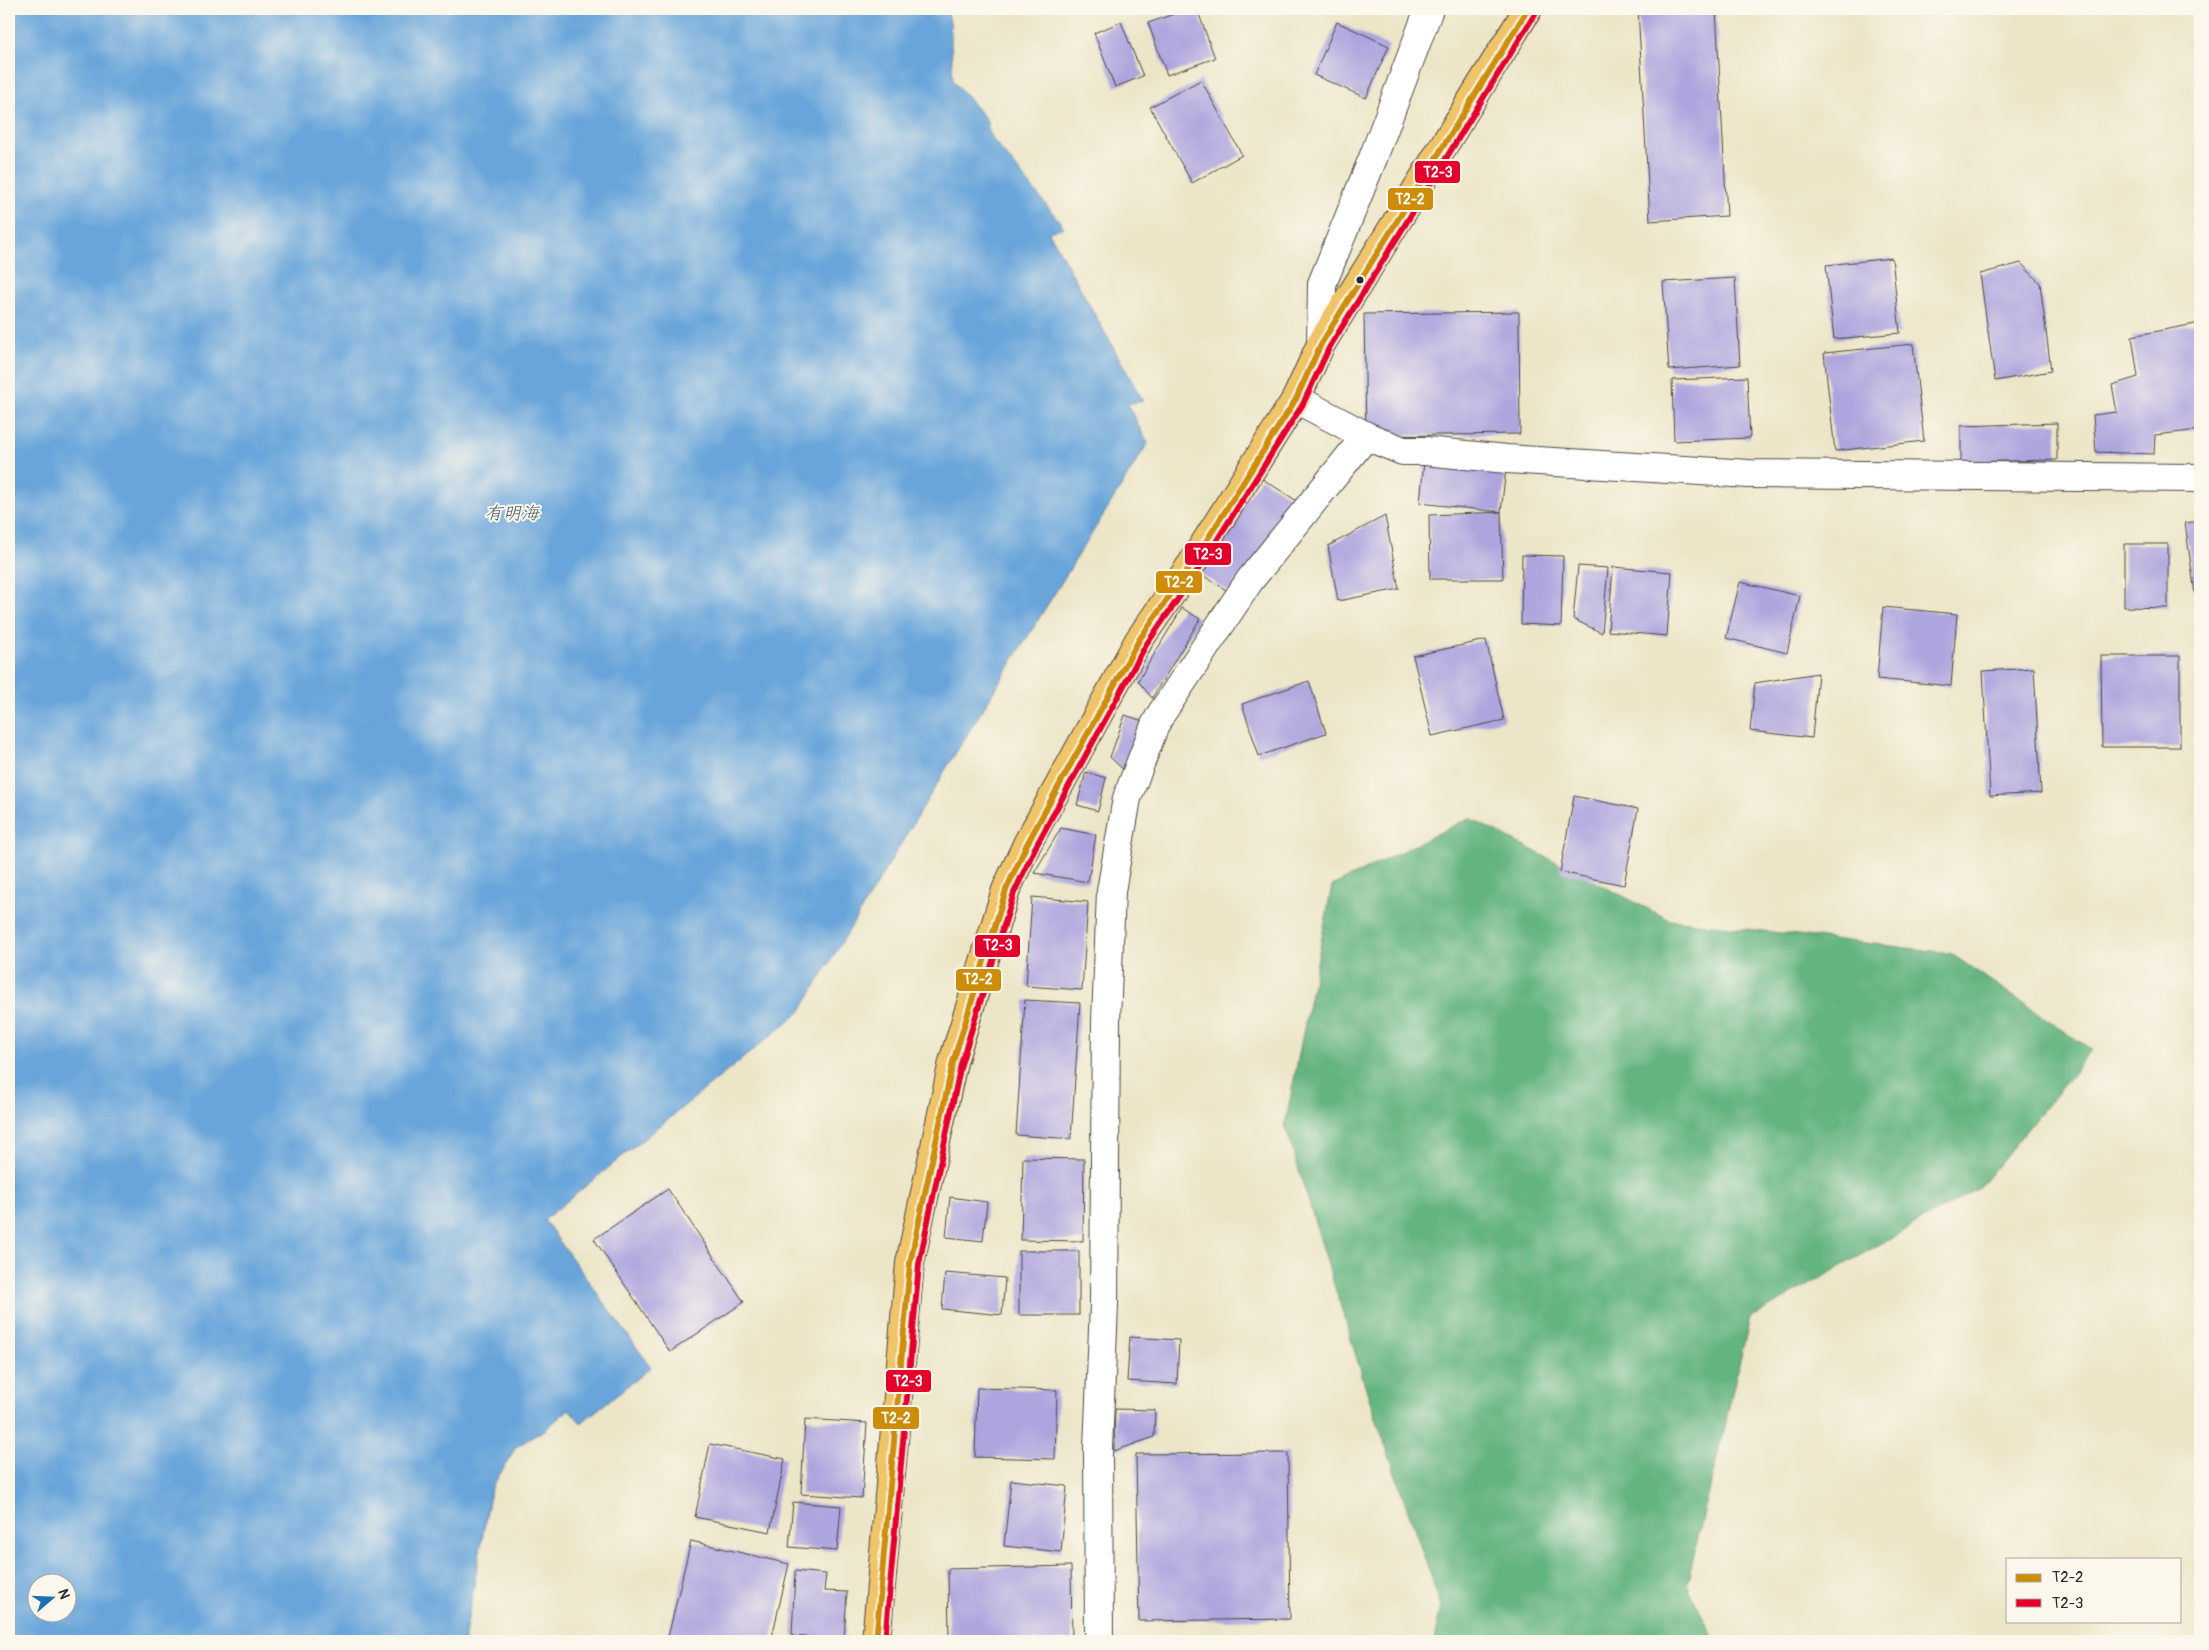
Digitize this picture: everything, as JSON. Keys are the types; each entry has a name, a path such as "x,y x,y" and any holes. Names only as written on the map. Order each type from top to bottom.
{"highway":[{"path":"876,1641 910,1263 953,1062 1006,890 1027,844 1140,640 1193,562 1296,399 1322,344 1528,9"}],"street":[{"path":"1322,344 1322,284 1373,158 1429,9"},
{"path":"1296,399 1366,436 1403,451 1425,450 1507,460 1749,474 2200,478"},
{"path":"1099,1641 1098,1448 1104,1305 1106,1021 1111,891 1128,798 1161,714 1250,580 1366,436"}],"green space":[{"path":"1469,818 1670,920 1950,953 2092,1050 1979,1188 1750,1318 1687,1584 1715,1641 1434,1641 1441,1606 1369,1398 1285,1125 1332,886"}],"water":[{"name":"有明海","path":"9,9 947,9 950,22 953,81 986,119 990,136 1064,227 1049,232 1143,401 1127,404 1148,443 950,762 800,1012 544,1220 651,1367 581,1423 569,1409 546,1429 516,1447 491,1489 464,1641 9,1641"}],"building":[{"path":"1188,9 1197,9 1215,58 1167,75 1148,23"},
{"path":"1638,9 1716,9 1727,216 1650,221"},
{"path":"1121,22 1143,76 1115,87 1094,33"},
{"path":"1337,22 1389,46 1366,98 1314,75"},
{"path":"1201,80 1242,155 1192,183 1150,107"},
{"path":"1892,258 1900,333 1834,339 1826,265"},
{"path":"2021,263 2040,283 2051,371 1995,381 1980,274"},
{"path":"1735,278 1740,365 1669,370 1663,282"},
{"path":"1519,312 1520,434 1366,436 1364,314"},
{"path":"2200,323 2200,430 2155,435 2154,454 2096,452 2093,415 2117,412 2112,385 2138,377 2132,336"},
{"path":"1913,344 1924,441 1835,451 1824,353"},
{"path":"1747,377 1750,438 1674,441 1672,380"},
{"path":"2057,423 2057,460 1961,462 1961,426"},
{"path":"1425,451 1507,459 1501,512 1420,503"},
{"path":"1261,478 1297,501 1236,596 1199,573"},
{"path":"1501,512 1503,579 1430,579 1429,515"},
{"path":"1385,516 1399,589 1338,601 1328,546"},
{"path":"2200,521 2200,621 2199,622 2185,523"},
{"path":"2124,544 2168,544 2168,608 2124,607"},
{"path":"1522,555 1563,556 1561,626 1521,624"},
{"path":"1578,566 1608,568 1602,633 1573,619"},
{"path":"1613,567 1672,572 1667,636 1608,631"},
{"path":"1740,582 1800,596 1787,653 1726,638"},
{"path":"1883,607 1957,614 1951,686 1877,679"},
{"path":"1182,608 1200,619 1152,698 1138,681"},
{"path":"1486,640 1504,720 1432,736 1413,656"},
{"path":"2101,656 2180,656 2180,747 2102,747"},
{"path":"2034,668 2041,793 1990,796 1983,671"},
{"path":"1818,673 1812,738 1750,731 1755,683"},
{"path":"1309,681 1326,733 1259,756 1242,704"},
{"path":"1125,715 1155,725 1135,781 1110,757"},
{"path":"1086,772 1106,778 1098,811 1077,805"},
{"path":"1574,796 1638,809 1624,885 1560,872"},
{"path":"1061,828 1096,835 1088,882 1034,873"},
{"path":"1032,897 1088,902 1082,990 1026,986"},
{"path":"1025,1000 1080,1003 1071,1139 1016,1135"},
{"path":"1023,1158 1084,1159 1083,1241 1021,1240"},
{"path":"668,1189 744,1302 670,1352 594,1239"},
{"path":"950,1197 987,1202 983,1241 946,1237"},
{"path":"1019,1251 1079,1251 1079,1315 1019,1315"},
{"path":"945,1273 1005,1278 1002,1315 942,1309"},
{"path":"1130,1337 1179,1340 1177,1384 1127,1381"},
{"path":"977,1388 1057,1390 1055,1459 975,1457"},
{"path":"1115,1409 1155,1410 1154,1437 1114,1451"},
{"path":"805,1419 867,1423 862,1498 801,1494"},
{"path":"710,1444 785,1459 770,1532 695,1517"},
{"path":"1288,1453 1290,1619 1139,1621 1136,1454"},
{"path":"1011,1480 1067,1486 1061,1552 1004,1546"},
{"path":"793,1502 841,1506 837,1551 789,1547"},
{"path":"691,1541 789,1564 771,1641 667,1641"},
{"path":"1071,1566 1072,1641 949,1641 948,1569"},
{"path":"795,1571 826,1574 824,1591 847,1592 844,1640 792,1636"}],"transit line":[{"name":"T2-2","path":"876,1641 910,1263 953,1062 1006,890 1027,844 1139,640 1193,562 1296,399 1321,344 1528,9"},
{"name":"T2-3","path":"885,1641 919,1264 961,1064 1014,893 1035,848 1146,645 1200,567 1303,404 1329,348 1535,14"}]}
